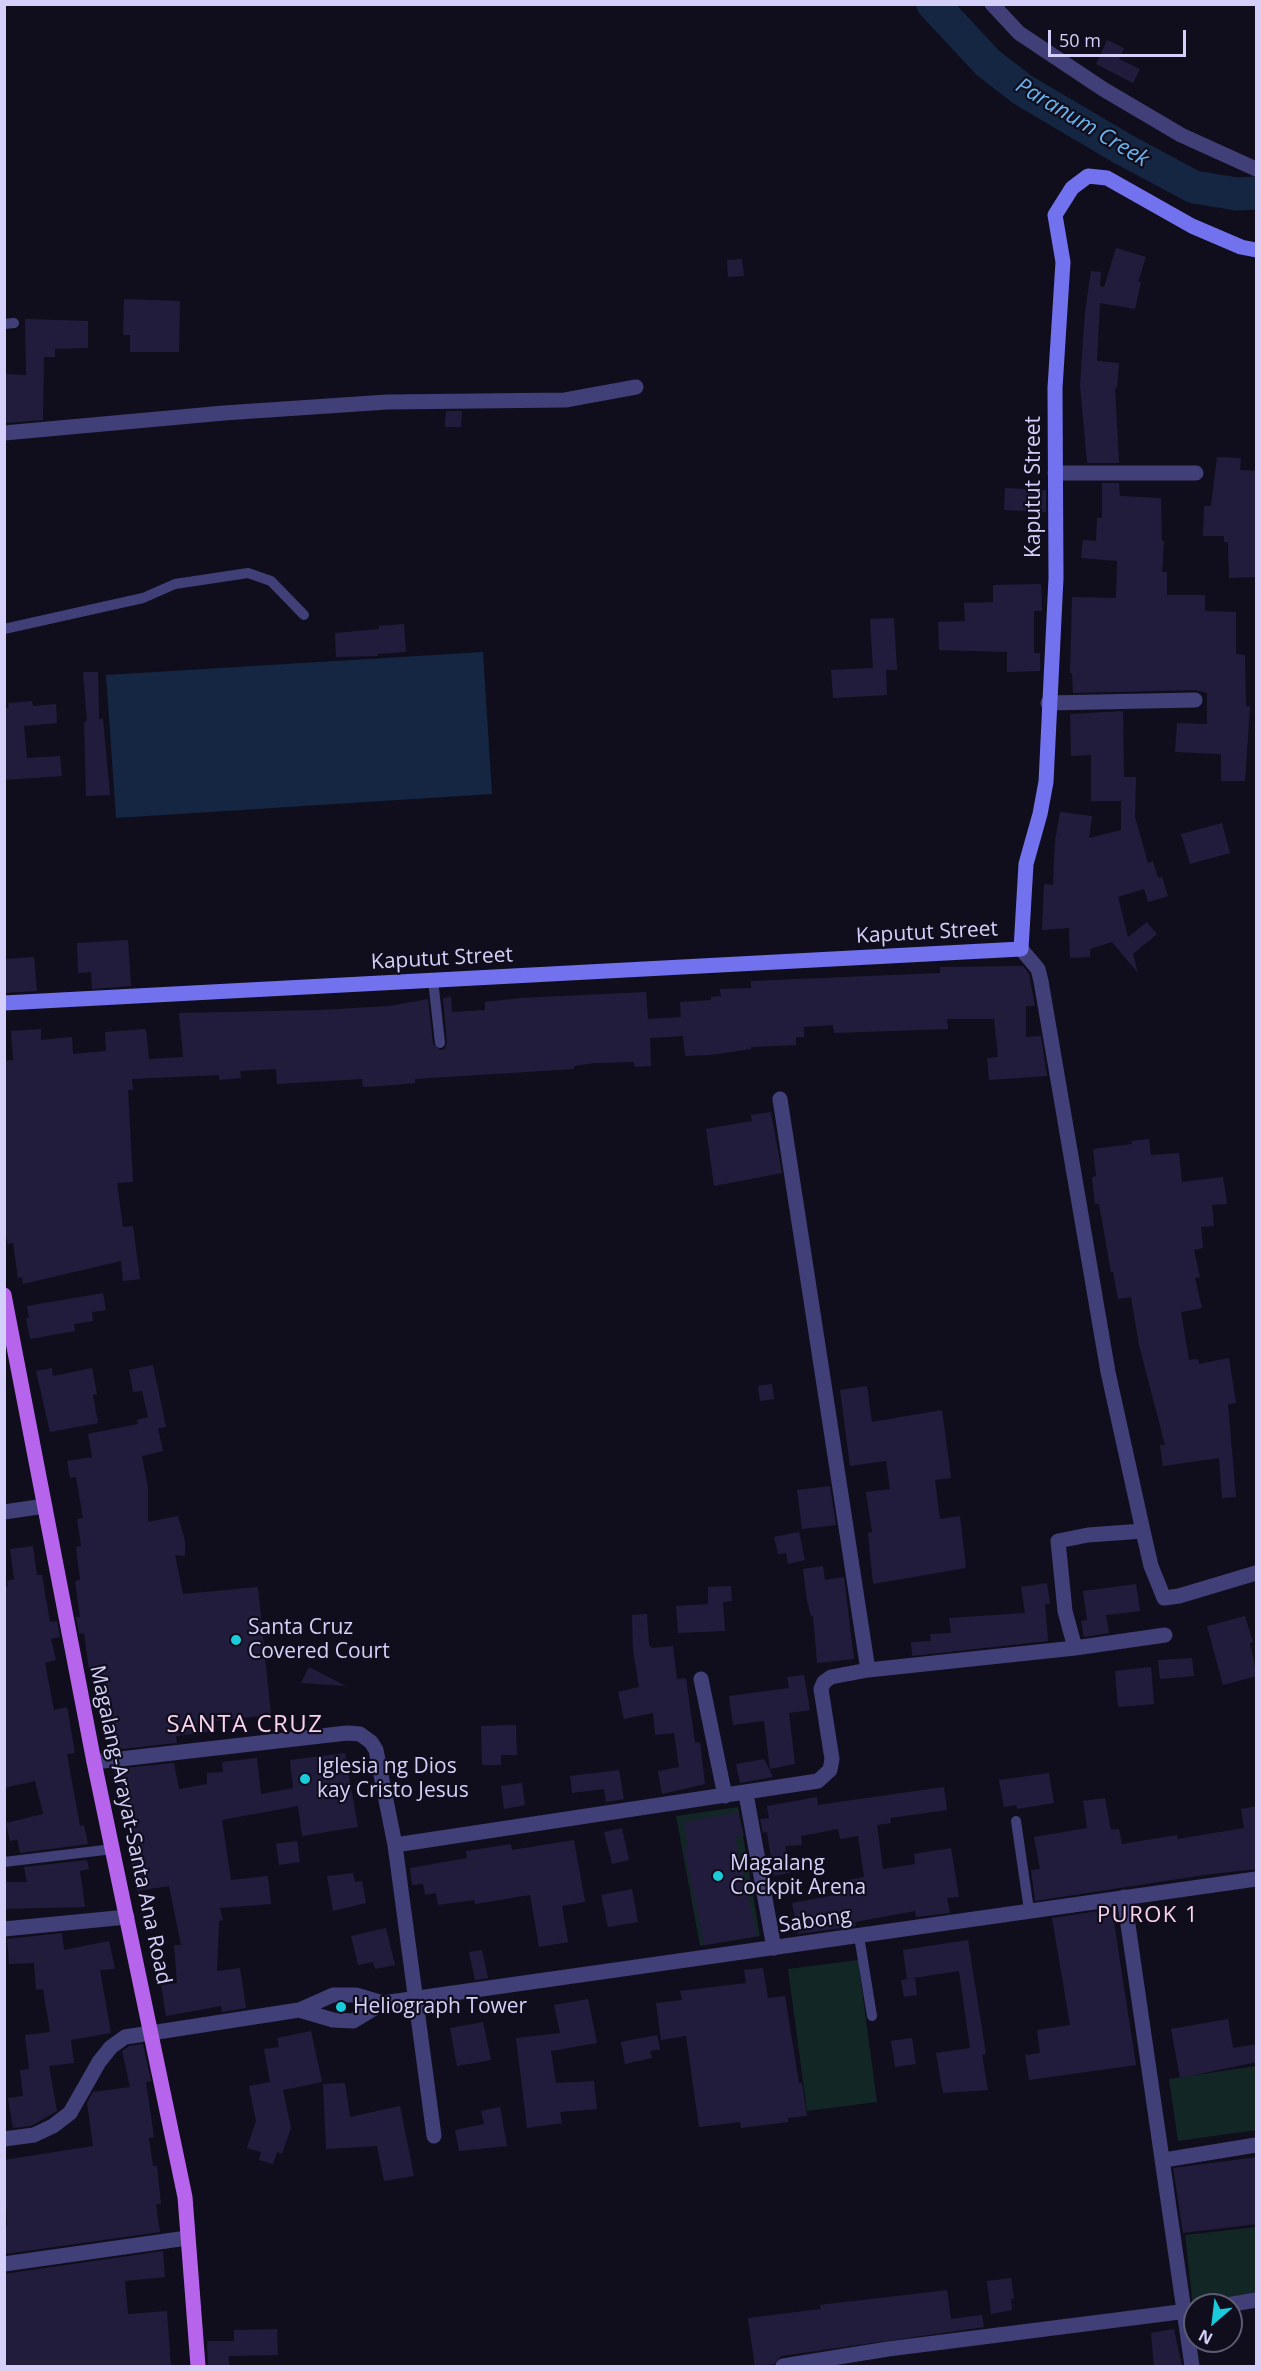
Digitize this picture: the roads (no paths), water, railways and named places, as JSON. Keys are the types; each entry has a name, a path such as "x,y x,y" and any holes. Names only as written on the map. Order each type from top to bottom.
{"main road":[{"name":"Magalang-Arayat-Santa Ana Road","path":"4,1295 93,1762 185,2197 198,2367"}],"street":[{"path":"993,4 1019,33 1103,89 1181,135 1257,169"},
{"name":"Kaputut Street","path":"4,1003 1021,949 1026,864 1038,825 1046,782 1048,703 1056,578 1055,388 1063,262 1055,215 1072,188 1088,176 1107,178 1192,226 1241,247 1257,250"},
{"path":"4,433 224,413 387,402 565,400 636,387"},
{"path":"1055,473 1196,473"},
{"path":"1048,703 1195,700"},
{"path":"1021,949 1038,969 1041,981 1108,1372 1143,1531 1160,1590 1164,1598 1179,1596 1257,1573"},
{"path":"780,1099 868,1670"},
{"path":"4,1512 45,1506"},
{"path":"1075,1648 1065,1611 1058,1541 1109,1533 1143,1531"},
{"path":"395,1845 746,1794 818,1781 825,1776 832,1760 821,1689 824,1682 831,1677 868,1670 1075,1648 1165,1635"},
{"path":"701,1679 725,1796"},
{"path":"93,1762 347,1733 360,1734 371,1742 376,1750 395,1845 434,2136"},
{"path":"746,1794 774,1948"},
{"name":"Sabong","path":"383,2003 1257,1879"},
{"path":"1124,1897 1187,2293"},
{"path":"4,1929 127,1917"},
{"path":"4,2139 34,2135 53,2127 70,2113 99,2062 111,2047 124,2037 151,2031 299,2010 333,1995 356,1995 383,2003"},
{"path":"299,2010 333,2020 353,2021 383,2003"},
{"path":"1164,2160 1257,2145"},
{"path":"4,2264 187,2238"},
{"path":"783,2367 888,2349 1183,2312"}],"lane":[{"path":"4,629 143,598 176,584 248,573 271,581 304,615"},
{"path":"433,980 440,1043"},
{"path":"1016,1821 1029,1910"},
{"path":"4,1862 113,1849"},
{"path":"859,1936 872,2016"}],"water":[{"path":"483,652 492,794 116,818 106,675"}],"waterway":[{"name":"Paranum Creek","path":"933,4 988,63 1023,90 1123,149 1194,187 1237,194 1256,193"}],"place":[{"name":"Santa Cruz Covered Court","path":"236,1640"},
{"name":"Iglesia ng Dios kay Cristo Jesus","path":"305,1779"},
{"name":"Magalang Cockpit Arena","path":"718,1876"},
{"name":"Heliograph Tower","path":"341,2007"}],"district":[{"name":"SANTA CRUZ","path":"245,1725"},
{"name":"PUROK 1","path":"1148,1916"}]}
